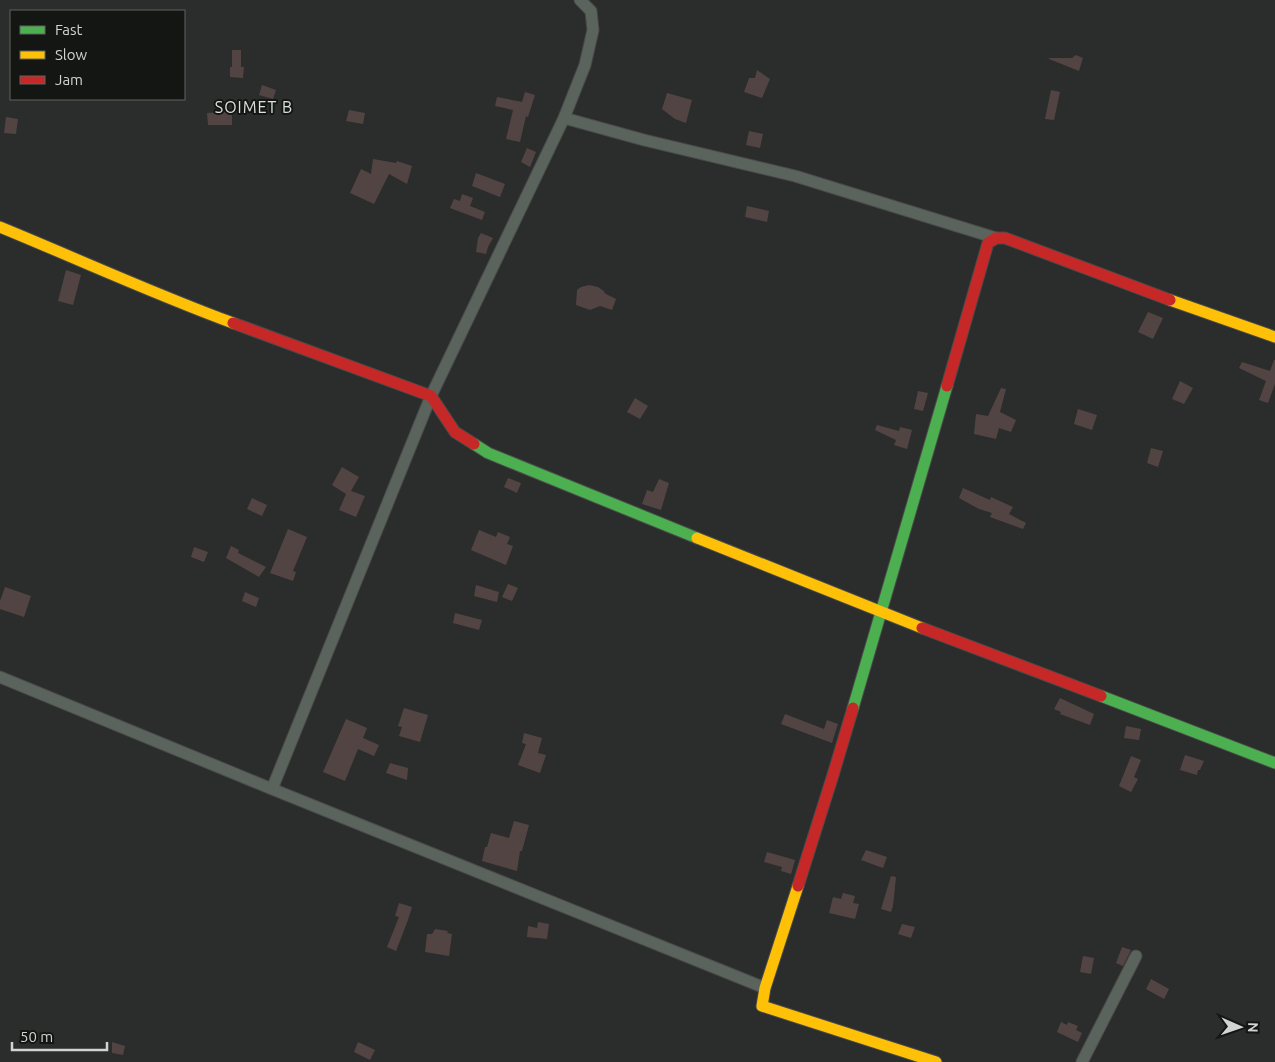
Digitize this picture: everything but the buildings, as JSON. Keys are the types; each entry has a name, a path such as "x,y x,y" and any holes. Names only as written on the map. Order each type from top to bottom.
{"street":[{"path":"272,789 431,396 564,118 585,65 593,30 591,11 580,0"},
{"path":"564,118 644,140 795,176 996,238 1006,238 1141,290 1275,337"},
{"path":"0,228 64,253 189,307 431,396 455,432 488,453 880,612 1275,764"},
{"path":"936,1062 762,1006 764,988 833,775 929,451 988,243 996,238"},
{"path":"0,677 764,988"},
{"path":"1082,1062 1136,956"}],"traffic: fast":[{"path":"853,708 947,386"},
{"path":"474,444 488,453 697,538"},
{"path":"1101,696 1275,763"}],"traffic: slow":[{"path":"0,227 233,323"},
{"path":"1170,300 1275,337"},
{"path":"697,538 922,628"},
{"path":"798,886 765,988 762,1006 936,1062"}],"traffic: jam":[{"path":"947,386 988,243 996,238 1005,238 1170,300"},
{"path":"233,323 431,396 455,432 474,444"},
{"path":"922,628 1101,696"},
{"path":"798,886 853,708"}],"district":[{"name":"SOIMET B","path":"254,107"}]}
